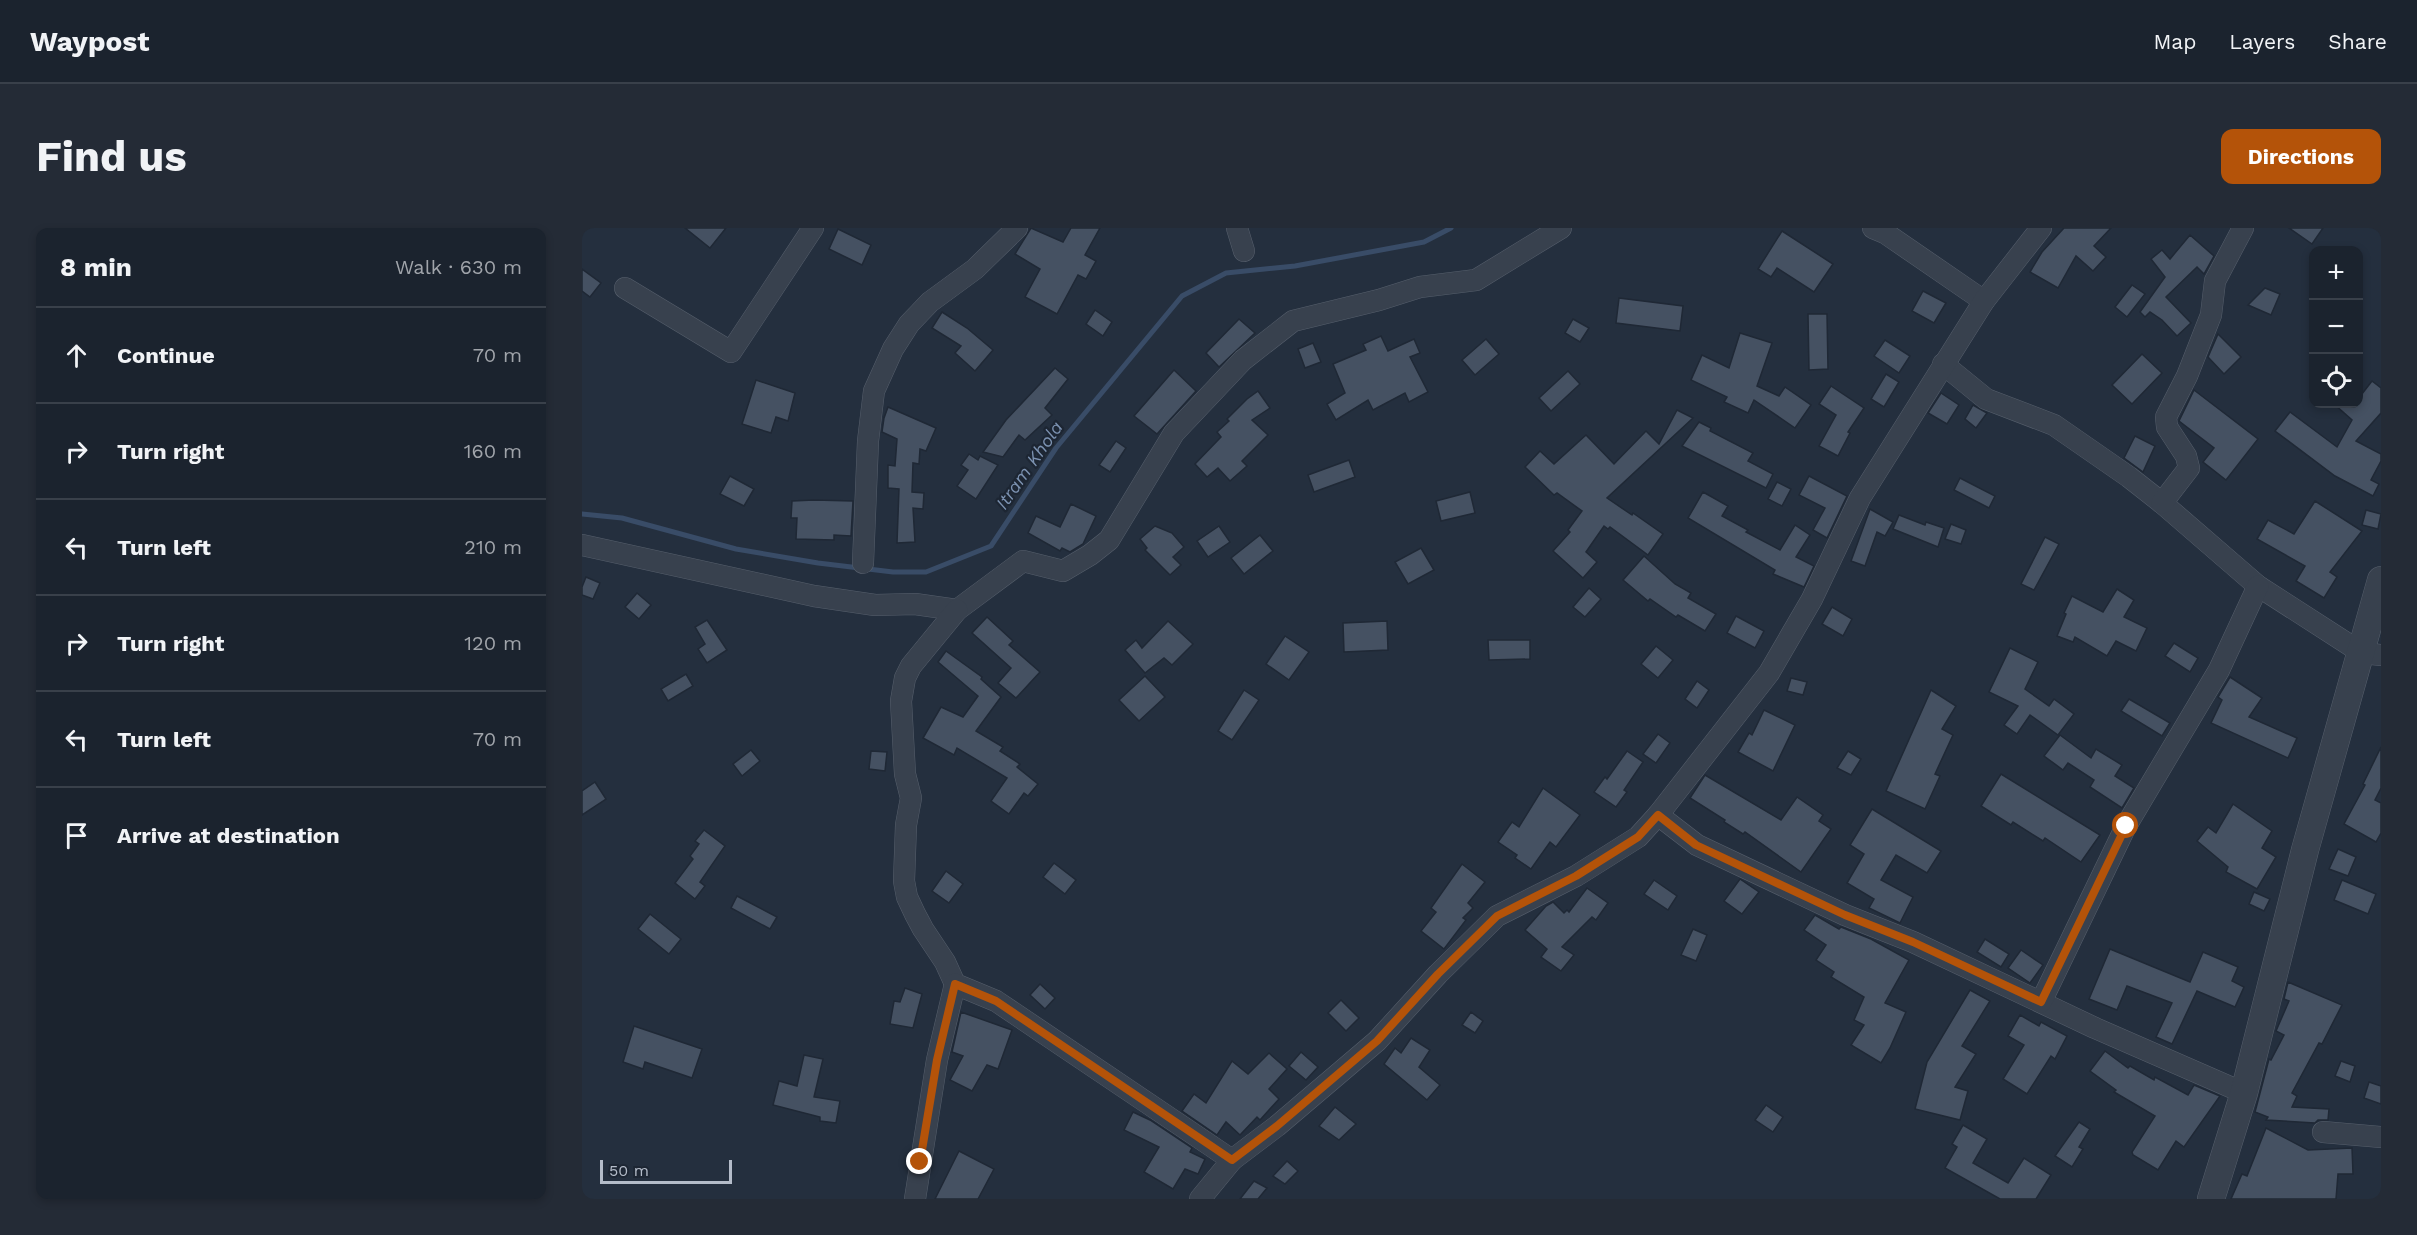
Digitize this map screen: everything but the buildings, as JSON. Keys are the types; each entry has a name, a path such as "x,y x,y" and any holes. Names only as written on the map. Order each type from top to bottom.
{"street":[{"path":"625,288 731,352 813,228"},
{"path":"863,563 868,441 874,391 909,324 930,302 975,269 1017,228"},
{"path":"1237,228 1244,251"},
{"path":"915,1199 937,1060 955,984 945,962 915,914 907,897 904,881 906,825 911,798 905,774 901,701 905,678 911,666 957,610 1023,561 1062,571 1090,555 1109,540 1174,433 1243,360 1293,321 1379,300 1420,287 1476,280 1561,228"},
{"path":"1874,228 1886,233 1984,301"},
{"path":"1200,1199 1232,1160 1277,1126 1377,1041 1438,974 1497,916 1576,876 1638,837 1658,815 1770,673 1812,599 1860,498 1984,301 2041,228"},
{"path":"2162,502 2189,468 2186,456 2167,427 2166,417 2187,376 2211,315 2215,281 2242,228"},
{"path":"1943,364 1986,399 2054,425 2162,502 2258,586 2372,654"},
{"path":"582,545 814,596 874,605 915,604 957,610"},
{"path":"2211,1199 2244,1093 2305,850 2372,654 2381,580"},
{"path":"2041,1002 2126,826 2219,670 2258,586"},
{"path":"1658,815 1696,845 1845,915 1913,942 2095,1028 2244,1093"},
{"path":"955,984 996,1001 1232,1160"},
{"path":"2323,1132 2381,1137"}],"waterway":[{"name":"Itram Khola","path":"582,514 622,518 736,549 818,563 893,572 926,572 991,546 1056,448 1182,296 1226,273 1295,266 1424,242 1451,228"}],"route":[{"path":"920,1162 937,1060 955,984 996,1001 1232,1160 1277,1126 1377,1041 1438,974 1497,916 1576,876 1638,837 1658,815 1696,845 1760,873 1845,915 1913,942 2041,1002 2126,826"}]}
